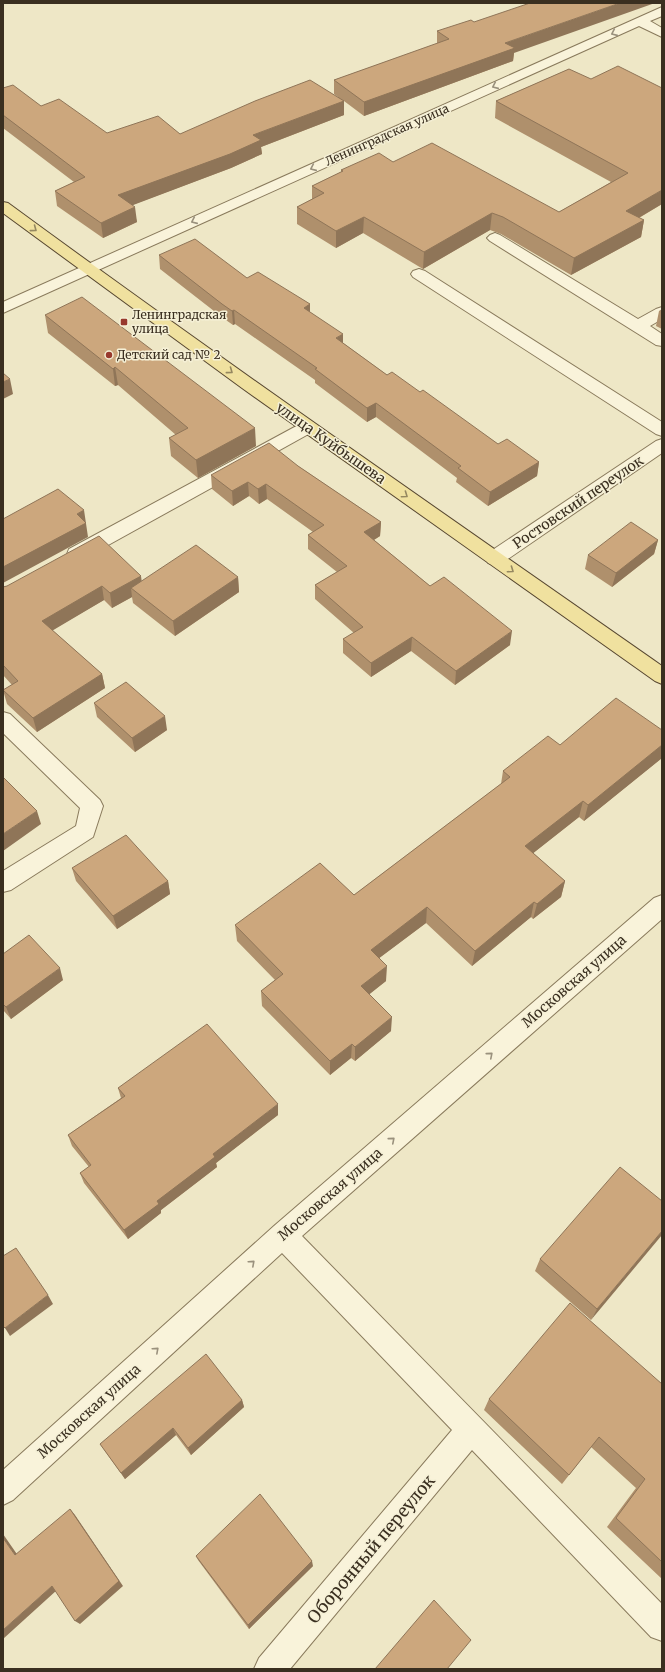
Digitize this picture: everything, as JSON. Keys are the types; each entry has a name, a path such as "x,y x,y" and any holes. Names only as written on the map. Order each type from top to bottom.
{"main road":[{"name":"улица Куйбышева","path":"3,206 308,427 662,676"}],"street":[{"name":"Ленинградская улица","path":"3,308 662,11"},
{"path":"640,21 662,33"},
{"path":"495,238 662,341"},
{"path":"419,274 662,430"},
{"path":"639,326 662,312"},
{"path":"58,564 308,427"},
{"name":"Ростовский переулок","path":"495,558 662,445"},
{"path":"3,720 92,806 85,831 3,883"},
{"name":"Московская улица","path":"3,1490 283,1235 662,905"},
{"path":"283,1235 662,1626"},
{"name":"Оборонный переулок","path":"270,1669 472,1429"}],"building":[{"path":"530,3 620,3 505,43 515,48 364,102 334,80 449,39 437,31 471,20 474,22"},
{"path":"618,66 662,88 662,190 626,211 644,220 574,258 503,217 492,213 424,252 364,217 336,231 297,207 324,193 312,186 343,171 341,170 379,153 393,162 432,143 559,212 628,173 496,101 569,69 591,79"},
{"path":"310,80 344,101 253,135 261,140 230,154 118,195 135,207 101,223 55,191 85,177 3,115 3,88 13,85 41,106 59,99 107,133 158,116 180,134 255,101"},
{"path":"195,239 247,278 258,272 310,304 304,308 343,334 336,338 387,375 392,372 420,392 423,390 498,444 507,439 539,462 490,492 458,468 461,466 376,403 367,408 315,369 317,368 234,310 232,311 222,304 159,255"},
{"path":"82,297 255,428 196,460 169,438 188,428 115,367 113,369 45,315"},
{"path":"3,373 10,379 3,382"},
{"path":"269,443 298,466 381,522 364,532 430,586 444,577 512,631 456,671 412,637 371,663 343,639 363,627 315,585 347,566 308,535 324,525 266,484 258,489 248,482 232,491 211,475"},
{"path":"58,489 84,510 77,514 86,523 3,567 3,519"},
{"path":"631,522 658,540 616,573 588,555"},
{"path":"99,536 141,576 110,593 102,586 42,621 102,674 33,718 3,690 18,681 3,665 3,587"},
{"path":"196,545 238,577 173,621 131,588"},
{"path":"126,682 165,716 132,738 94,703"},
{"path":"616,698 662,730 662,745 588,805 583,801 525,846 565,881 537,904 534,902 475,951 427,907 371,950 387,966 361,986 392,1017 355,1047 352,1044 330,1061 261,991 283,974 235,925 320,863 354,895 510,777 503,771 548,736 560,745"},
{"path":"3,777 37,811 3,834"},
{"path":"126,835 168,881 113,916 72,868"},
{"path":"29,935 60,968 6,1007 3,1004 3,954"},
{"path":"207,1024 278,1104 213,1154 215,1157 157,1201 159,1204 124,1230 80,1173 91,1165 68,1135 125,1096 118,1088"},
{"path":"620,1167 662,1201 662,1231 597,1309 540,1259"},
{"path":"16,1248 48,1295 5,1328 3,1326 3,1256"},
{"path":"570,1303 662,1384 662,1562 616,1518 645,1479 599,1437 569,1475 489,1399"},
{"path":"206,1354 242,1400 188,1448 173,1428 121,1473 100,1444"},
{"path":"260,1494 312,1561 248,1625 196,1556"},
{"path":"70,1509 119,1581 75,1621 52,1586 3,1630 3,1538 15,1555"},
{"path":"434,1600 471,1640 447,1669 375,1669"}],"place":[{"name":"Ленинградская улица","path":"124,322"},
{"name":"Детский сад № 2","path":"109,355"}]}
